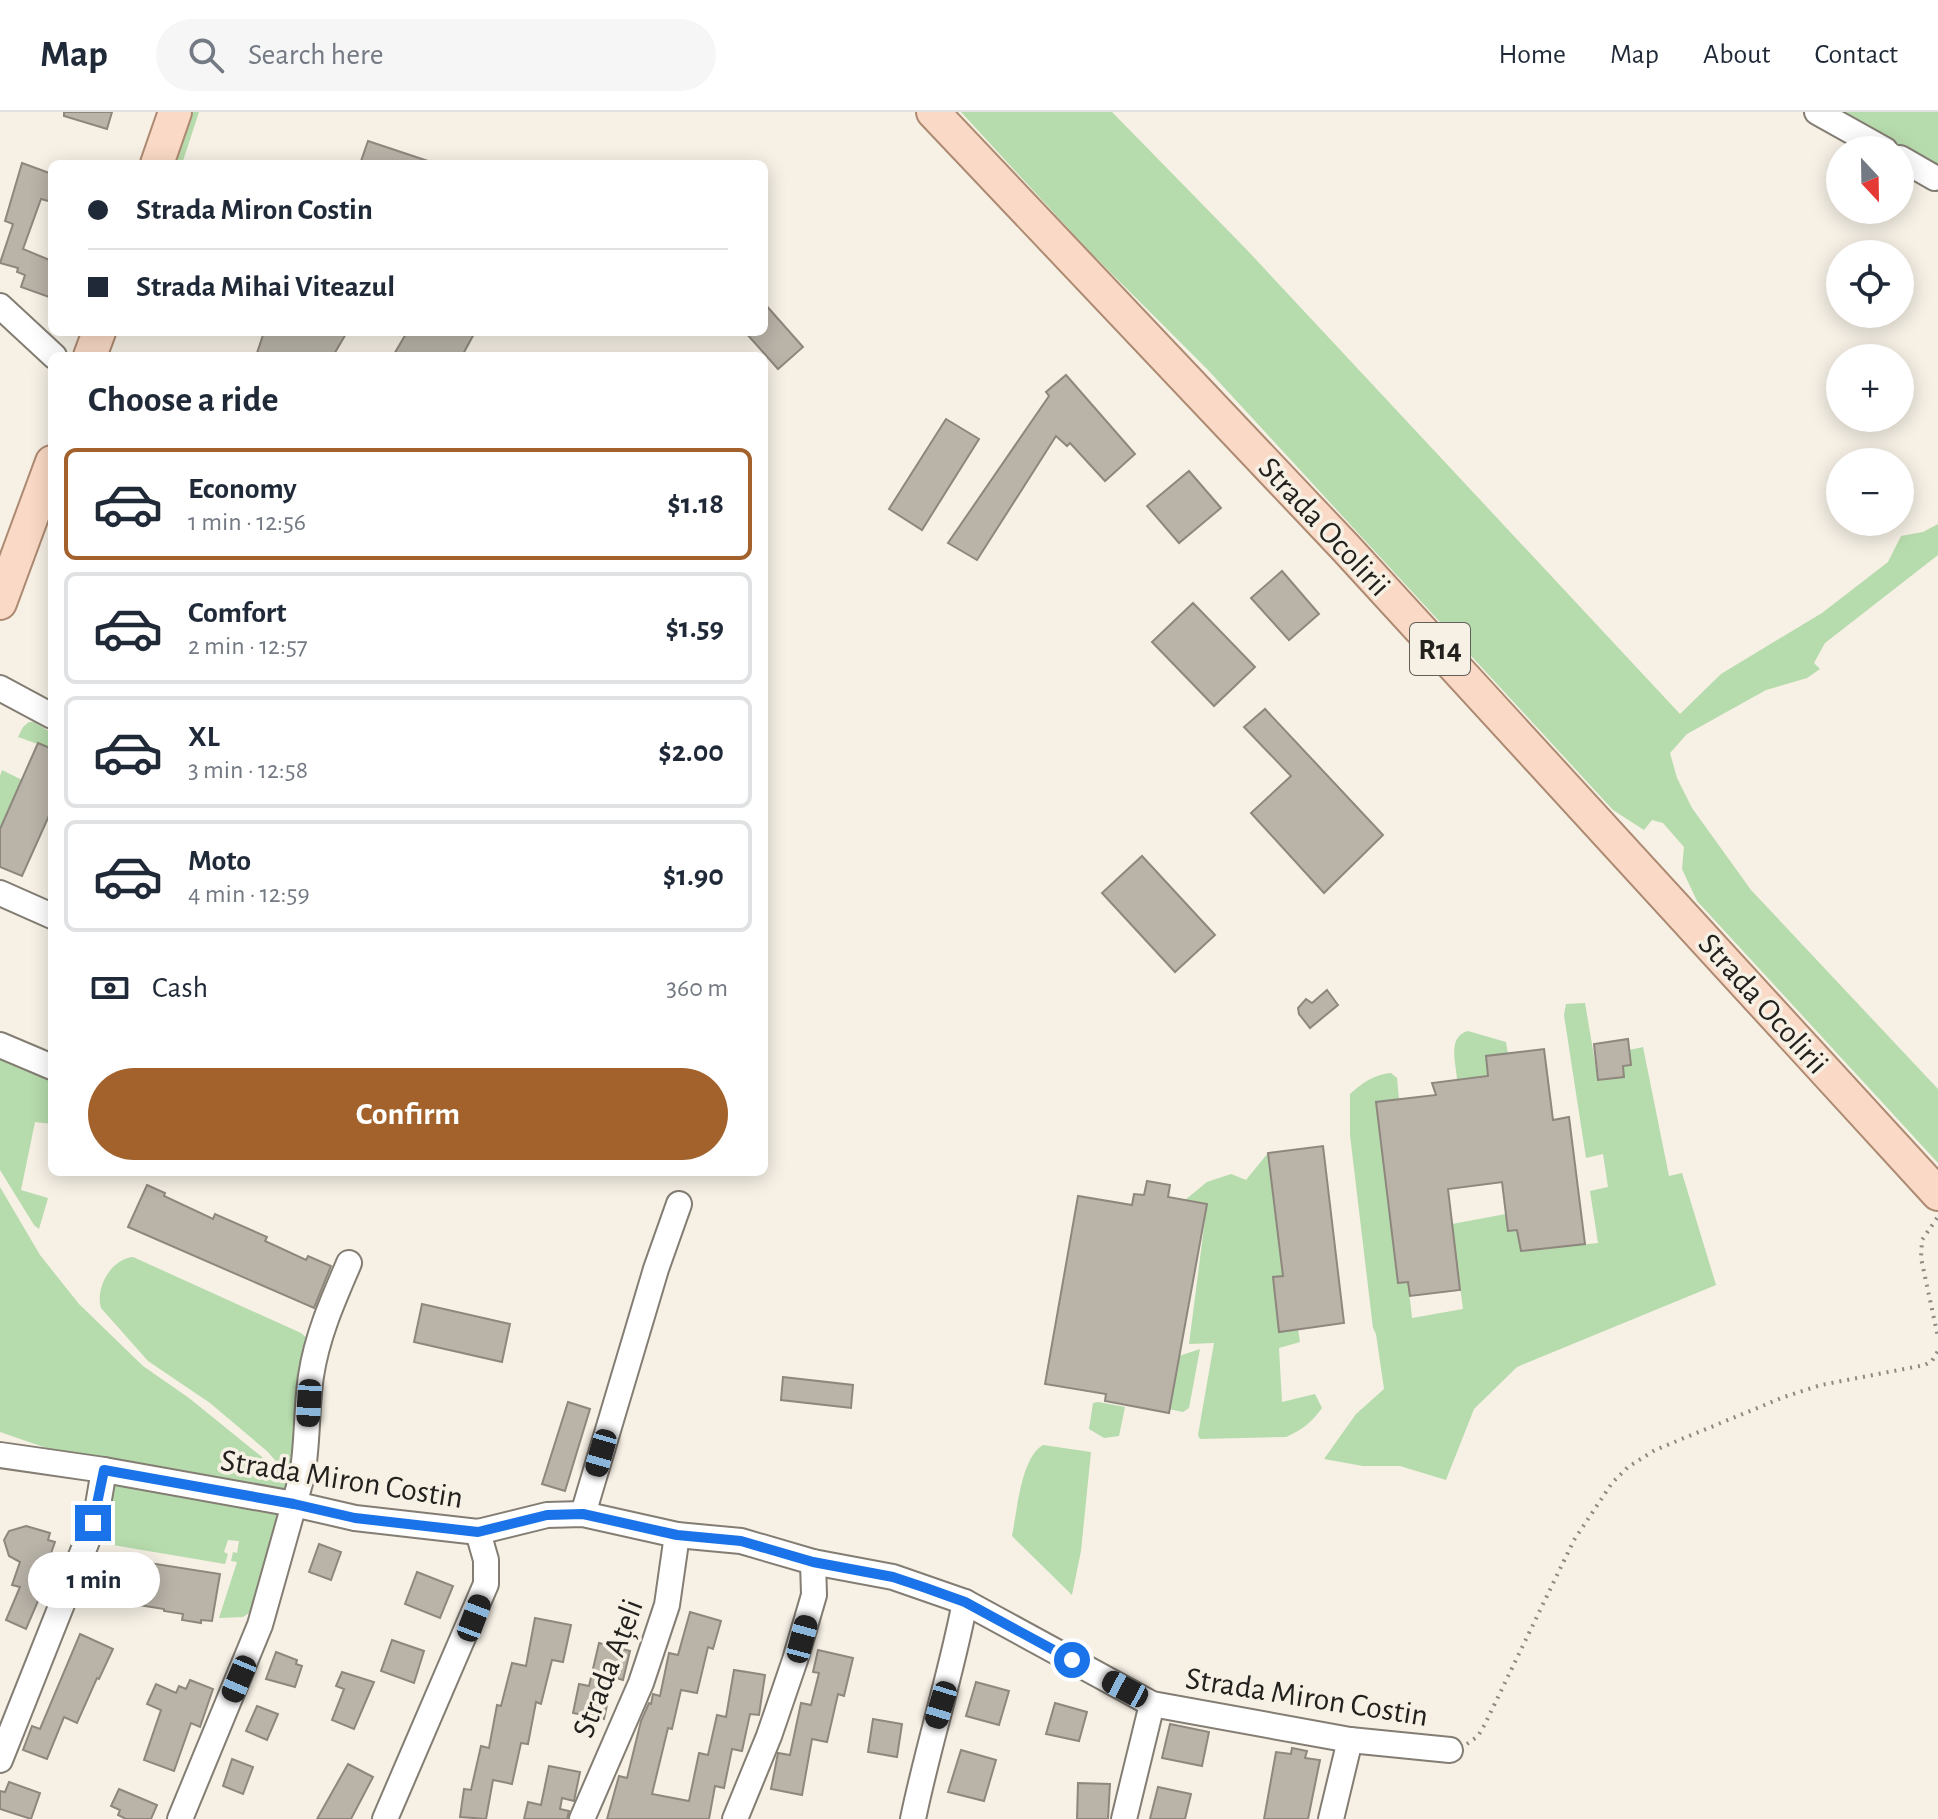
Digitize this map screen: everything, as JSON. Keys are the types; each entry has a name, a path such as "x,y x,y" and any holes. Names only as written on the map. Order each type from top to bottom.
{"main road":[{"path":"158,160 175,112"},
{"name":"Strada Ocolirii","path":"933,112 1344,546 1938,1194"},
{"path":"0,603 48,473"}],"street":[{"path":"1817,112 1860,136"},
{"path":"1914,166 1935,178"},
{"path":"0,306 50,352"},
{"path":"0,688 48,714"},
{"path":"0,893 48,914"},
{"path":"0,1045 48,1065"},
{"path":"583,1514 656,1269 679,1204"},
{"path":"180,1819 260,1625 306,1455 311,1376 325,1317 349,1263"},
{"name":"Strada Miron Costin","path":"0,1455 104,1470 355,1518 478,1532 547,1515 583,1514 677,1535 741,1541 813,1562 893,1577 965,1602 1152,1704 1350,1740 1450,1750"},
{"path":"0,1760 87,1541 104,1470"},
{"path":"385,1819 486,1584 486,1560 478,1532"},
{"name":"Strada Ațeli","path":"582,1819 641,1683 663,1618 677,1535"},
{"path":"735,1819 769,1736 795,1660 814,1595 813,1562"},
{"path":"913,1819 954,1660 965,1602"},
{"path":"1124,1819 1152,1704"},
{"path":"1331,1819 1350,1740"}],"path":[{"path":"1938,1217 1922,1240 1921,1258 1938,1337"},
{"path":"1450,1750 1478,1736 1574,1540 1612,1483 1628,1467 1655,1450 1738,1414 1821,1385 1925,1365 1932,1361 1938,1351"}],"green space":[{"path":"186,112 199,112 183,160 170,160"},
{"path":"961,112 1112,112 1247,250 1680,714 1721,674 1822,613 1888,562 1901,536 1914,536 1938,524 1938,555 1825,643 1814,663 1820,669 1807,678 1766,690 1687,734 1670,753 1677,778 1692,808 1751,890 1938,1089 1938,1163 1697,901 1682,869 1684,847 1663,823 1652,820 1644,830 1613,810 1208,370 1089,251"},
{"path":"1807,112 1938,112 1938,186 1914,172 1914,136 1849,136"},
{"path":"34,722 48,731 48,748 18,737 23,727"},
{"path":"2,770 22,780 0,829 0,776"},
{"path":"1585,1003 1598,1080 1624,1077 1623,1066 1631,1064 1629,1050 1643,1047 1669,1176 1682,1173 1716,1285 1517,1367 1474,1409 1446,1480 1400,1466 1363,1466 1324,1459 1356,1414 1384,1389 1373,1328 1350,1135 1350,1094 1380,1075 1391,1073 1397,1078 1399,1099 1377,1102 1412,1318 1463,1309 1452,1224 1506,1214 1508,1230 1517,1230 1521,1251 1598,1243 1590,1191 1608,1187 1603,1154 1586,1158 1564,1015 1566,1004"},
{"path":"1468,1031 1506,1042 1508,1054 1486,1057 1502,1183 1477,1186 1464,1079 1457,1079 1455,1058 1457,1039"},
{"path":"0,1051 48,1072 48,1124 35,1122 21,1190 48,1198 39,1229 0,1170"},
{"path":"1268,1153 1283,1276 1273,1277 1279,1331 1298,1329 1300,1342 1279,1348 1282,1402 1315,1394 1322,1408 1306,1425 1286,1437 1200,1439 1198,1435 1214,1343 1189,1344 1207,1204 1185,1200 1207,1182 1231,1174 1246,1180"},
{"path":"0,1187 40,1255 79,1304 143,1366 189,1398 278,1470 286,1484 287,1496 64,1454 0,1432"},
{"path":"133,1257 301,1333 308,1339 298,1449 290,1478 268,1452 210,1403 148,1361 101,1308 100,1292 106,1276 118,1263"},
{"path":"1200,1349 1189,1408 1183,1412 1169,1409 1179,1356"},
{"path":"1093,1403 1125,1407 1119,1436 1104,1438 1089,1429"},
{"path":"1043,1445 1091,1452 1081,1551 1072,1595 1012,1536 1025,1473 1036,1451"},
{"path":"111,1481 280,1509 255,1609 243,1617 219,1618 237,1562 231,1561 233,1552 237,1553 239,1541 228,1540 224,1552 228,1554 225,1564 95,1542"}],"building":[{"path":"64,112 112,112 107,129 64,116"},
{"path":"368,141 425,160 361,160"},
{"path":"22,163 48,173 48,201 41,199 23,249 48,259 48,297 21,287 25,275 17,272 18,268 0,263 13,224 5,221"},
{"path":"768,308 803,347 778,369 768,358 768,352 763,352 749,336 768,336"},
{"path":"263,336 345,336 335,352 257,352"},
{"path":"405,336 473,336 464,352 395,352"},
{"path":"1066,375 1135,454 1105,481 1070,443 1067,446 1056,436 977,560 948,543 1049,396 1046,392"},
{"path":"946,419 979,439 922,530 889,509"},
{"path":"1189,471 1221,508 1179,543 1147,506"},
{"path":"1282,571 1319,614 1289,640 1251,598"},
{"path":"1193,603 1255,667 1214,706 1152,642"},
{"path":"1265,709 1383,835 1324,893 1251,813 1291,776 1244,727"},
{"path":"38,743 48,747 48,818 22,876 0,867 0,829"},
{"path":"1142,856 1215,935 1175,972 1102,893"},
{"path":"1327,990 1338,1005 1310,1028 1298,1008 1306,999 1312,1003"},
{"path":"1628,1039 1631,1065 1623,1066 1624,1077 1598,1080 1594,1044"},
{"path":"1544,1049 1553,1120 1569,1117 1585,1244 1521,1251 1517,1230 1508,1231 1502,1182 1448,1189 1460,1290 1410,1296 1408,1282 1398,1283 1376,1102 1436,1095 1432,1083 1488,1076 1486,1056"},
{"path":"1323,1146 1344,1323 1279,1332 1273,1277 1283,1276 1268,1153"},
{"path":"1147,1181 1170,1185 1168,1197 1207,1204 1169,1413 1105,1401 1106,1394 1045,1384 1078,1196 1132,1205 1134,1194 1144,1195"},
{"path":"147,1185 213,1219 215,1214 267,1237 265,1241 306,1260 308,1256 331,1266 314,1308 128,1227"},
{"path":"422,1304 510,1324 502,1362 414,1342"},
{"path":"783,1377 853,1385 851,1408 781,1400"},
{"path":"568,1402 590,1409 565,1491 542,1484"},
{"path":"26,1526 50,1533 48,1540 55,1542 45,1570 58,1575 49,1597 41,1594 26,1629 6,1620 20,1587 12,1585 20,1562 9,1556 4,1540 9,1531"},
{"path":"319,1544 341,1552 331,1580 309,1572"},
{"path":"98,1555 220,1574 212,1621 182,1620 183,1614 164,1609 82,1596"},
{"path":"417,1572 453,1586 440,1618 405,1604"},
{"path":"690,1612 721,1621 713,1649 708,1647 697,1693 681,1690 652,1794 689,1801 699,1753 708,1755 717,1715 726,1717 734,1670 765,1675 759,1715 750,1714 742,1751 732,1749 724,1788 715,1786 709,1819 607,1819 619,1776 627,1778 641,1721 653,1694 660,1696 669,1653 678,1655"},
{"path":"535,1618 571,1625 563,1662 552,1660 541,1704 536,1702 528,1744 521,1743 512,1784 493,1780 486,1819 460,1817 464,1789 471,1790 481,1746 489,1748 497,1705 501,1706 512,1663 526,1666"},
{"path":"80,1634 113,1649 77,1723 64,1717 47,1759 23,1750 32,1726 40,1729"},
{"path":"392,1640 424,1651 414,1683 381,1671"},
{"path":"599,1643 630,1651 623,1680 613,1677 604,1719 573,1713 579,1684 589,1686"},
{"path":"818,1650 853,1658 844,1696 838,1694 827,1742 812,1739 802,1795 771,1789 778,1753 790,1755 801,1703 811,1705 819,1673 813,1672"},
{"path":"276,1652 297,1660 296,1664 302,1666 295,1687 266,1679"},
{"path":"342,1672 374,1682 354,1729 332,1720 344,1689 336,1686"},
{"path":"190,1680 213,1689 200,1727 191,1723 174,1771 144,1760 161,1710 147,1704 156,1684 176,1693 179,1686 186,1689"},
{"path":"976,1682 1009,1691 999,1725 966,1716"},
{"path":"1055,1703 1087,1712 1079,1741 1046,1734"},
{"path":"257,1706 278,1714 267,1740 246,1731"},
{"path":"873,1719 902,1724 897,1757 868,1752"},
{"path":"1170,1724 1209,1732 1202,1766 1162,1758"},
{"path":"1292,1748 1307,1751 1305,1758 1320,1760 1308,1819 1264,1819 1276,1752 1291,1754"},
{"path":"961,1750 996,1760 984,1801 948,1792"},
{"path":"232,1759 253,1767 243,1794 223,1786"},
{"path":"348,1764 373,1777 351,1819 317,1819"},
{"path":"549,1766 580,1772 574,1801 562,1798 560,1809 569,1811 567,1819 524,1819 528,1802 541,1805"},
{"path":"9,1782 40,1793 31,1819 0,1809 0,1791 5,1792"},
{"path":"1078,1783 1110,1784 1108,1819 1077,1819"},
{"path":"1158,1787 1191,1794 1185,1819 1150,1819"},
{"path":"119,1789 157,1805 151,1819 126,1819 118,1815 120,1810 111,1806"}],"route":[{"path":"93,1523 104,1470 355,1518 478,1532 547,1515 583,1514 677,1535 741,1541 813,1562 893,1577 965,1602 1072,1660"}]}
